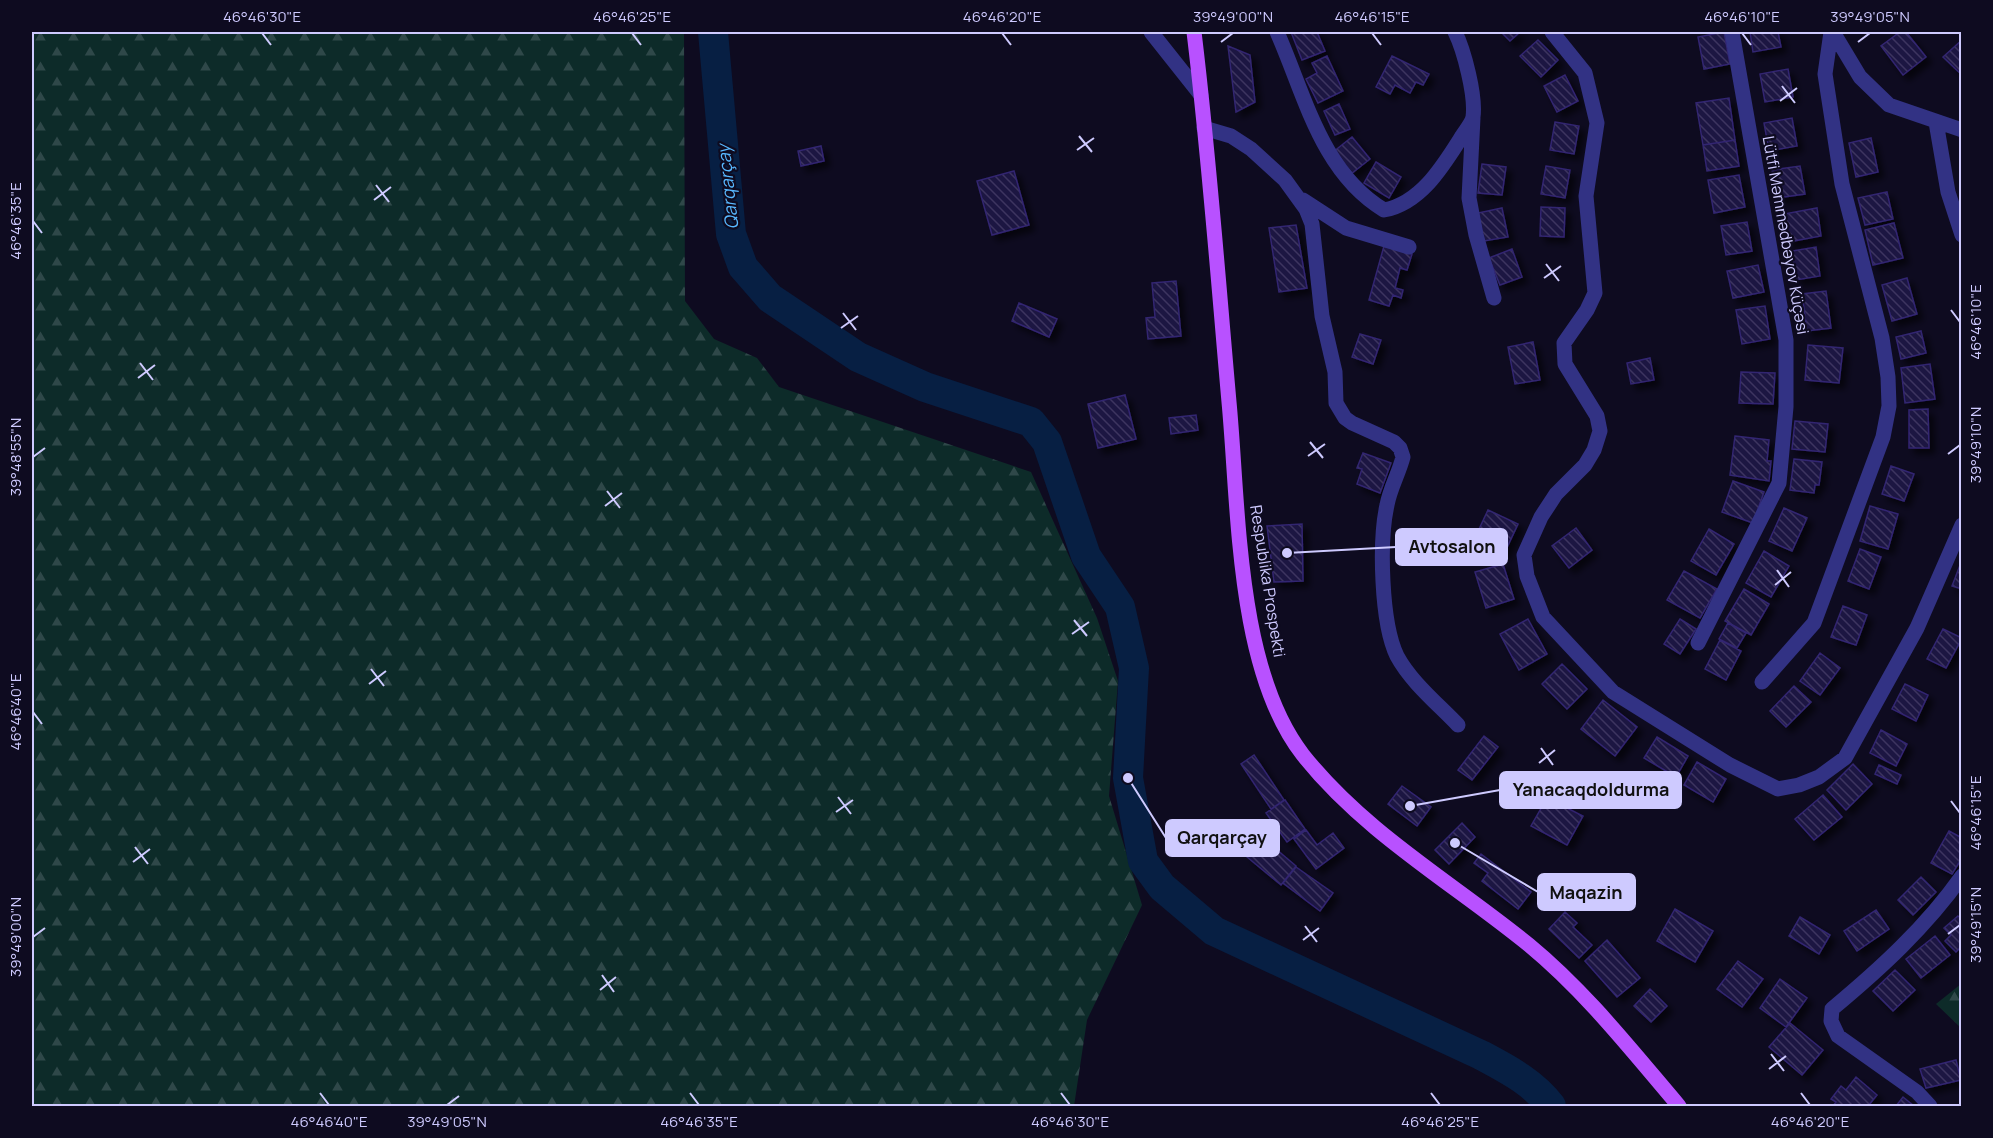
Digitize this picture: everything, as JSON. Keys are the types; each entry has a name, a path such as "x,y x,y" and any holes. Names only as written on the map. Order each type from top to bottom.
{"main road":[{"name":"Respublika Prospekti","path":"1194,32 1240,542 1254,631 1268,687 1280,719 1302,754 1350,807 1531,947 1603,1016 1679,1107"}],"street":[{"path":"1151,32 1201,95"},
{"path":"1277,32 1327,152 1352,183 1370,201 1384,210 1398,207 1417,194 1435,175 1473,118"},
{"path":"1455,32 1470,84 1473,118 1473,168 1469,198 1476,235 1494,298"},
{"path":"1552,32 1585,73 1597,123 1586,196 1595,293 1587,310 1564,344 1565,364 1597,416 1600,431 1594,450 1585,465 1556,494 1540,517 1524,555 1527,576 1543,617 1613,692 1730,765 1778,789 1799,785 1819,777 1845,758 1917,628 1962,525"},
{"name":"Lütfi Məmmədbəyov Küçəsi","path":"1698,643 1779,483 1786,407 1786,340 1732,32"},
{"path":"1832,32 1860,77 1890,105 1962,130"},
{"path":"1762,682 1814,622 1883,437 1889,406 1888,377 1881,339 1842,184 1825,74 1832,32"},
{"path":"1936,122 1948,192 1962,235"},
{"path":"1204,128 1231,136 1251,149 1298,196 1346,228 1409,247"},
{"path":"1298,196 1312,224 1322,316 1335,372 1336,403 1345,418 1394,442 1400,448 1403,457 1383,521 1384,597 1388,631 1398,656 1415,681 1458,725"},
{"path":"1930,1107 1917,1092 1838,1036 1831,1021 1832,1009 1882,967 1945,900 1962,876"}],"green space":[{"path":"32,32 684,32 685,301 714,339 757,358 779,387 1031,472 1097,618 1118,681 1109,796 1142,905 1087,1020 1074,1106 32,1106"},
{"path":"1961,984 1961,1028 1936,1004"}],"building":[{"path":"1291,32 1317,32 1325,51 1302,60"},
{"path":"1501,32 1520,32 1510,41"},
{"path":"1724,32 1730,64 1704,69 1698,37"},
{"path":"1750,32 1778,32 1781,47 1753,52"},
{"path":"1900,32 1906,32 1926,57 1903,75 1881,46"},
{"path":"1538,40 1558,60 1541,77 1520,56"},
{"path":"1962,40 1962,75 1943,57"},
{"path":"1228,46 1250,55 1255,102 1236,112"},
{"path":"1327,56 1343,91 1318,103 1306,79 1317,73 1312,63"},
{"path":"1392,56 1429,74 1423,85 1416,82 1410,93 1395,85 1390,94 1376,87"},
{"path":"1788,69 1793,97 1765,102 1760,74"},
{"path":"1565,75 1578,101 1557,112 1544,86"},
{"path":"1729,98 1735,140 1703,145 1696,103"},
{"path":"1339,104 1350,129 1335,135 1324,111"},
{"path":"1792,118 1797,146 1769,151 1764,123"},
{"path":"1555,122 1579,126 1574,154 1550,150"},
{"path":"1352,137 1370,159 1351,174 1333,152"},
{"path":"1871,138 1878,172 1856,177 1849,143"},
{"path":"1735,140 1739,166 1707,171 1703,145"},
{"path":"821,146 824,161 801,166 798,151"},
{"path":"1376,162 1401,177 1389,198 1364,183"},
{"path":"1482,164 1506,167 1502,195 1478,193"},
{"path":"1546,166 1570,170 1565,198 1541,194"},
{"path":"1800,166 1805,194 1777,198 1772,170"},
{"path":"1014,171 1029,225 992,235 977,181"},
{"path":"1739,175 1745,207 1714,213 1708,180"},
{"path":"1887,192 1893,219 1865,225 1858,198"},
{"path":"1541,207 1565,208 1564,237 1540,236"},
{"path":"1502,208 1508,237 1484,241 1478,213"},
{"path":"1817,208 1821,236 1788,242 1784,214"},
{"path":"1747,222 1752,251 1726,255 1721,226"},
{"path":"1894,223 1903,258 1873,265 1865,230"},
{"path":"1296,225 1307,288 1279,292 1269,228"},
{"path":"1384,246 1412,254 1407,270 1400,268 1395,288 1403,290 1401,298 1393,295 1389,306 1369,300"},
{"path":"1816,247 1820,276 1796,280 1792,251"},
{"path":"1512,249 1522,277 1500,285 1489,258"},
{"path":"1758,265 1764,292 1733,298 1727,271"},
{"path":"1907,278 1917,314 1892,321 1882,285"},
{"path":"1176,281 1181,336 1148,339 1146,318 1155,317 1152,283"},
{"path":"1826,291 1831,328 1807,331 1802,294"},
{"path":"1019,303 1057,319 1049,337 1012,321"},
{"path":"1765,306 1770,339 1742,344 1736,310"},
{"path":"1921,331 1926,353 1901,359 1896,337"},
{"path":"1360,334 1381,340 1373,364 1352,357"},
{"path":"1533,342 1540,380 1515,384 1508,347"},
{"path":"1808,345 1843,348 1839,383 1805,380"},
{"path":"1650,358 1654,380 1631,384 1627,363"},
{"path":"1930,364 1935,399 1905,403 1901,368"},
{"path":"1741,372 1775,373 1773,404 1739,403"},
{"path":"1125,395 1136,439 1098,448 1088,404"},
{"path":"1928,409 1929,448 1909,448 1909,410"},
{"path":"1196,415 1198,430 1171,434 1169,418"},
{"path":"1795,421 1828,424 1825,452 1792,449"},
{"path":"1735,436 1769,440 1767,461 1771,461 1769,481 1730,475"},
{"path":"1363,453 1391,463 1380,493 1357,484 1362,469 1357,468"},
{"path":"1794,459 1822,462 1819,485 1815,485 1814,493 1790,490"},
{"path":"1891,466 1914,474 1904,501 1882,494"},
{"path":"1733,481 1764,492 1753,523 1722,512"},
{"path":"1870,506 1898,514 1888,549 1860,541"},
{"path":"1784,508 1807,518 1792,551 1769,541"},
{"path":"1488,510 1518,524 1503,556 1473,542"},
{"path":"1302,524 1303,581 1274,582 1267,526"},
{"path":"1576,528 1592,550 1569,568 1552,546"},
{"path":"1709,529 1734,544 1716,575 1691,561"},
{"path":"1860,549 1881,557 1869,589 1848,581"},
{"path":"1764,551 1789,566 1771,597 1746,583"},
{"path":"1962,560 1962,589 1952,586"},
{"path":"1503,564 1514,599 1486,608 1475,572"},
{"path":"1684,571 1717,589 1700,618 1667,600"},
{"path":"1744,589 1769,604 1751,635 1725,621"},
{"path":"1843,606 1867,615 1856,645 1831,637"},
{"path":"1528,619 1547,654 1519,670 1500,634"},
{"path":"1680,619 1696,629 1680,654 1664,644"},
{"path":"1728,623 1746,633 1737,648 1719,639"},
{"path":"1943,629 1962,638 1946,668 1927,659"},
{"path":"1720,640 1741,651 1726,680 1705,669"},
{"path":"1820,653 1840,668 1820,695 1800,681"},
{"path":"1562,664 1587,689 1567,709 1542,684"},
{"path":"1905,684 1928,695 1916,721 1892,709"},
{"path":"1794,686 1811,702 1786,727 1770,711"},
{"path":"1603,700 1637,727 1615,756 1581,729"},
{"path":"1881,730 1907,744 1896,766 1870,753"},
{"path":"1484,736 1498,747 1472,780 1458,770"},
{"path":"1657,737 1688,756 1676,777 1644,758"},
{"path":"1254,755 1284,800 1271,809 1241,764"},
{"path":"1697,762 1726,779 1713,802 1684,785"},
{"path":"1853,764 1872,784 1846,810 1827,790"},
{"path":"1879,765 1901,775 1897,784 1875,774"},
{"path":"1402,786 1431,807 1417,826 1388,804"},
{"path":"1823,795 1842,817 1814,840 1795,819"},
{"path":"1547,798 1583,816 1567,845 1531,826"},
{"path":"1285,800 1305,829 1287,842 1266,813"},
{"path":"1462,823 1475,837 1449,864 1435,850"},
{"path":"1306,830 1317,845 1333,833 1344,848 1316,869 1294,839"},
{"path":"1949,831 1962,838 1962,858 1952,874 1931,863"},
{"path":"1263,838 1296,866 1281,885 1247,857"},
{"path":"1481,854 1531,892 1518,909 1482,881 1488,873 1474,863"},
{"path":"1296,867 1333,893 1320,911 1283,883"},
{"path":"1921,877 1936,892 1913,915 1898,900"},
{"path":"1675,909 1713,931 1695,962 1657,941"},
{"path":"1876,910 1889,929 1857,951 1844,931"},
{"path":"1565,912 1577,923 1573,927 1592,945 1579,958 1549,929"},
{"path":"1958,916 1962,919 1962,946 1956,952 1945,941 1951,935 1944,928"},
{"path":"1800,917 1830,935 1819,954 1789,936"},
{"path":"1935,936 1950,955 1921,978 1906,959"},
{"path":"1607,940 1640,978 1617,997 1585,961"},
{"path":"1738,961 1763,979 1742,1007 1717,989"},
{"path":"1895,970 1915,990 1893,1011 1873,991"},
{"path":"1780,979 1807,998 1786,1027 1760,1008"},
{"path":"1650,989 1667,1006 1651,1022 1634,1006"},
{"path":"1790,1023 1823,1050 1802,1075 1769,1047"},
{"path":"1956,1060 1961,1080 1926,1088 1920,1069"},
{"path":"1856,1077 1877,1095 1868,1106 1833,1106 1836,1102 1831,1099 1841,1086 1846,1090"},
{"path":"1903,1097 1914,1106 1896,1106"}],"waterway":[{"name":"Qarqarçay","path":"713,32 731,234 743,267 770,298 858,357 925,387 1031,422 1047,442 1086,556 1120,607 1134,668 1128,778 1143,861 1162,887 1214,931 1481,1055 1528,1083 1551,1106"}],"place":[{"name":"Avtosalon","path":"1287,553"},
{"name":"Qarqarçay","path":"1128,778"},
{"name":"Yanacaqdoldurma","path":"1410,806"},
{"name":"Maqazin","path":"1455,843"}]}
